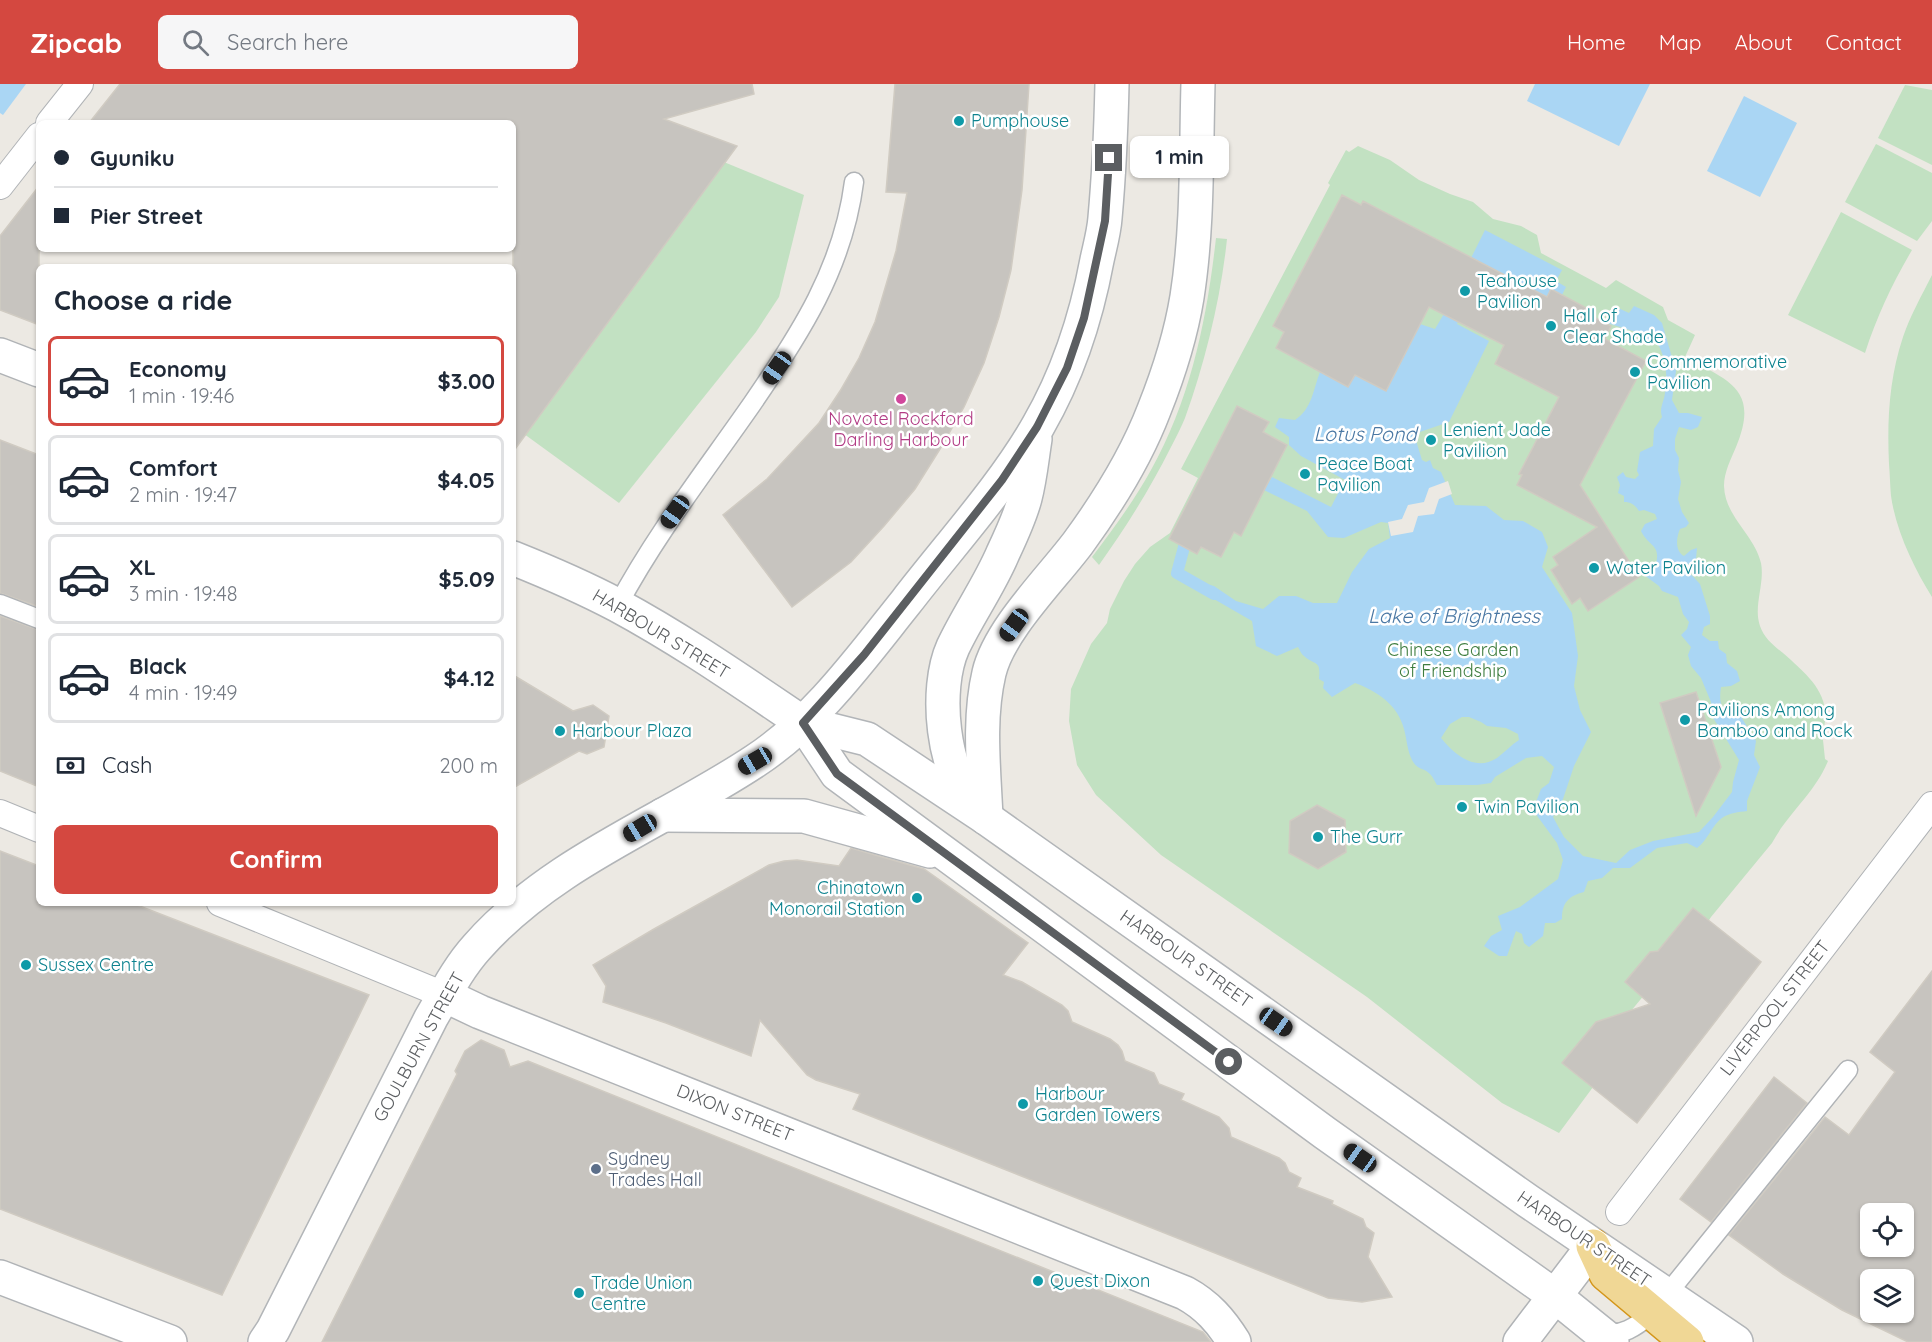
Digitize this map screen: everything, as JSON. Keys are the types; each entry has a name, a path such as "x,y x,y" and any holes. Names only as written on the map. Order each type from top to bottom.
{"highway":[{"path":"1593,1246 1606,1274 1659,1304 1686,1342"}],"main road":[{"path":"986,818 973,804 958,780 947,751 943,710 946,673 952,649 1002,556 1013,489 1037,427 1067,368 1084,318 1105,221 1112,84"},
{"path":"986,818 982,712 989,671 1004,640 1036,594 1105,505 1129,464 1154,411 1171,362 1187,298 1193,242 1198,84"},
{"path":"0,355 36,369"},
{"name":"GOULBURN STREET","path":"265,1342 444,995 476,949 501,922 538,891 661,815 755,761 784,741 803,723 1013,489"},
{"name":"HARBOUR STREET","path":"516,559 618,605 701,654 803,723 867,739 986,818 1593,1246"},
{"name":"HARBOUR STREET","path":"803,723 837,774 1324,1133 1555,1296 1606,1337"},
{"path":"661,815 804,816 947,855"},
{"name":"DIXON STREET","path":"444,995 480,1012 1185,1293 1201,1301 1224,1325 1234,1342"},
{"path":"1520,1342 1593,1246"},
{"path":"0,1277 170,1342"},
{"name":"HARBOUR STREET","path":"1659,1304 1736,1342"}],"street":[{"path":"51,120 80,84"},
{"path":"0,186 36,140"},
{"name":"LIVERPOOL STREET","path":"1619,1212 1932,805"},
{"path":"0,813 36,828"},
{"name":"DIXON STREET","path":"227,906 444,995"}],"lane":[{"path":"618,605 636,571 809,318 844,231 854,182"},
{"path":"0,604 36,619"},
{"path":"1606,1337 1636,1326 1659,1304 1848,1070"}],"green space":[{"path":"1905,85 1932,90 1932,165 1878,138"},
{"path":"1876,144 1932,173 1932,221 1917,241 1845,202"},
{"name":"Chinese Garden of Friendship","path":"1358,146 1390,160 1419,180 1473,202 1493,219 1521,226 1537,235 1541,253 1606,288 1616,280 1663,307 1668,320 1695,335 1685,357 1727,381 1742,399 1743,427 1726,471 1724,486 1729,507 1752,543 1761,563 1762,579 1758,611 1760,626 1770,641 1811,680 1823,700 1825,723 1821,737 1825,759 1828,761 1823,772 1772,843 1711,917 1690,950 1680,952 1601,1047 1596,1083 1559,1133 1502,1103 1367,997 1161,855 1096,795 1077,765 1069,721 1071,689 1091,644 1107,623 1110,609 1135,564 1150,547 1170,533 1198,478 1181,469 1330,185 1328,183 1346,150 1349,152"},
{"path":"719,160 804,195 779,297 756,332 619,503 520,431"},
{"path":"1841,212 1912,250 1886,300 1865,353 1788,315"},
{"path":"1216,238 1227,239 1221,284 1199,375 1185,418 1146,493 1099,565 1092,557 1123,515 1144,481 1177,415 1202,328"},
{"path":"1932,275 1932,597 1907,549 1893,509 1888,432 1892,384 1898,353 1909,321"}],"water":[{"path":"0,84 26,84 3,115 0,113"},
{"path":"1535,84 1650,84 1619,146 1527,101"},
{"path":"1744,96 1797,123 1760,197 1707,171"},
{"path":"1485,230 1562,270 1556,281 1566,287 1558,303 1467,266"},
{"path":"1634,306 1654,315 1662,323 1676,371 1672,400 1679,413 1702,417 1698,427 1691,430 1679,427 1675,439 1681,482 1678,499 1689,523 1680,529 1677,540 1678,548 1684,556 1697,548 1696,559 1684,567 1700,584 1710,616 1710,624 1704,627 1702,635 1710,641 1718,641 1719,649 1726,654 1727,663 1737,671 1740,681 1731,686 1721,687 1721,703 1730,717 1740,715 1756,741 1754,755 1760,767 1747,801 1747,811 1722,818 1697,848 1687,843 1657,848 1630,868 1613,868 1602,878 1588,881 1584,892 1567,901 1562,919 1555,923 1545,923 1543,936 1529,947 1524,943 1522,934 1516,931 1507,956 1499,956 1484,946 1491,936 1502,930 1498,916 1520,907 1558,879 1563,860 1557,843 1535,813 1541,789 1549,783 1554,767 1542,756 1526,758 1495,777 1491,783 1437,785 1430,774 1416,766 1412,760 1401,720 1386,700 1355,683 1332,697 1323,688 1324,682 1319,679 1318,666 1303,655 1298,647 1277,656 1256,646 1252,621 1200,591 1202,583 1214,586 1236,601 1263,609 1279,596 1296,596 1313,603 1337,603 1352,572 1369,549 1390,538 1388,523 1381,522 1344,538 1328,537 1307,511 1264,490 1272,477 1331,507 1345,480 1301,456 1289,445 1289,437 1275,427 1279,418 1295,420 1301,416 1311,399 1320,372 1348,387 1355,375 1374,385 1384,366 1396,372 1411,342 1408,320 1435,329 1448,307 1461,314 1457,324 1489,341 1449,422 1414,434 1422,460 1426,462 1430,460 1433,468 1441,472 1455,505 1486,506 1504,520 1523,521 1542,532 1548,547 1542,567 1572,613 1578,656 1574,686 1580,710 1591,732 1553,817 1564,837 1583,856 1616,863 1630,850 1653,841 1699,832 1732,792 1739,760 1712,716 1711,702 1701,678 1691,666 1688,655 1691,647 1681,635 1687,629 1689,622 1683,614 1678,597 1662,591 1644,575 1655,568 1657,554 1641,531 1645,524 1657,519 1655,514 1644,510 1639,511 1633,504 1624,502 1624,496 1618,493 1620,485 1617,477 1623,472 1626,477 1635,479 1639,475 1637,471 1640,452 1653,446 1654,429 1662,417 1661,408 1666,381 1665,363 1659,346 1633,331 1607,323 1616,307 1629,313","holes":["1462,717 1469,717 1487,726 1506,728 1518,734 1519,740 1489,762 1466,760 1441,738 1450,724"]}],"pier":[{"path":"1448,481 1452,494 1439,499 1434,514 1418,516 1413,532 1391,536 1388,522 1402,519 1408,505 1424,502 1429,488"}],"building":[{"path":"120,84 752,84 754,94 664,119 737,146 516,448 516,264 513,264 513,252 516,252 516,120 91,120"},
{"name":"Novotel Rockford Darling Harbour","path":"895,84 1029,84 1022,190 1011,270 984,363 964,407 915,489 851,562 792,607 723,515 767,479 819,423 859,358 875,322 896,251 907,193 886,192"},
{"path":"36,190 36,252 39,252 39,264 36,264 36,324 0,310 0,236"},
{"path":"1342,195 1361,205 1363,201 1547,297 1551,289 1592,311 1590,315 1611,326 1605,339 1646,361 1580,485 1639,577 1588,611 1580,598 1572,604 1551,570 1558,565 1553,557 1597,527 1517,485 1522,475 1519,474 1559,397 1495,364 1504,345 1429,307 1386,391 1355,375 1348,387 1276,348 1284,332 1273,326"},
{"path":"1237,406 1269,422 1263,432 1287,445 1241,536 1234,532 1221,557 1201,547 1197,554 1169,539"},
{"path":"0,440 36,454 36,606 0,593"},
{"path":"0,616 36,629 36,786 0,771"},
{"name":"Harbour Plaza","path":"516,677 573,711 593,705 609,716 604,747 587,754 579,751 516,786"},
{"path":"1696,692 1721,767 1696,816 1660,703"},
{"name":"The Gurr","path":"1317,805 1345,820 1346,852 1318,869 1289,853 1290,821"},
{"name":"Harbour Garden Towers","path":"851,848 924,869 1028,943 1003,975 1022,982 1062,1005 1068,1011 1072,1022 1110,1039 1118,1045 1125,1061 1154,1073 1159,1084 1184,1094 1181,1100 1219,1117 1229,1128 1231,1137 1279,1158 1285,1163 1289,1172 1301,1178 1297,1187 1333,1201 1332,1204 1363,1219 1366,1227 1374,1233 1368,1257 1392,1297 1362,1302 1328,1298 853,1109 860,1094 807,1075 760,1020 751,1056 666,1023 603,1002 606,986 593,965 769,865 797,860 839,866"},
{"path":"0,851 36,865 36,906 140,906 369,995 222,1295 0,1209"},
{"path":"1693,908 1761,962 1637,1123 1562,1063 1596,1022 1650,1004 1625,982 1650,952 1658,951"},
{"path":"1932,971 1932,1342 1908,1342 1869,1323 1914,1323 1914,1269 1860,1269 1860,1319 1783,1274 1729,1235 1825,1117 1849,1135 1895,1072 1870,1052"},
{"path":"481,1040 504,1050 510,1067 528,1061 1203,1332 1211,1342 322,1342 457,1074 455,1071 465,1051"},
{"path":"1774,1077 1807,1103 1711,1222 1680,1199"}],"waterway":[{"path":"1187,536 1177,573 1214,594"}],"place":[{"name":"Pumphouse","path":"959,121"},
{"name":"Teahouse Pavilion","path":"1465,291"},
{"name":"Hall of Clear Shade","path":"1551,326"},
{"name":"Commemorative Pavilion","path":"1635,372"},
{"name":"Novotel Rockford Darling Harbour","path":"901,399"},
{"name":"Lenient Jade Pavilion","path":"1431,440"},
{"name":"Peace Boat Pavilion","path":"1305,474"},
{"name":"Water Pavilion","path":"1594,568"},
{"name":"Pavilions Among Bamboo and Rock","path":"1685,720"},
{"name":"Harbour Plaza","path":"560,731"},
{"name":"Twin Pavilion","path":"1462,807"},
{"name":"The Gurr","path":"1318,837"},
{"name":"Chinatown Monorail Station","path":"917,898"},
{"name":"Sussex Centre","path":"26,965"},
{"name":"Harbour Garden Towers","path":"1023,1104"},
{"name":"Sydney Trades Hall","path":"596,1169"},
{"name":"Quest Dixon","path":"1038,1281"},
{"name":"Trade Union Centre","path":"579,1293"}],"route":[{"path":"1109,158 1105,221 1084,318 1067,368 1037,427 1002,480 864,655 803,723 837,774 1229,1062"}],"water label":[{"name":"Lotus Pond","path":"1365,434"},
{"name":"Lake of Brightness","path":"1454,616"}]}
